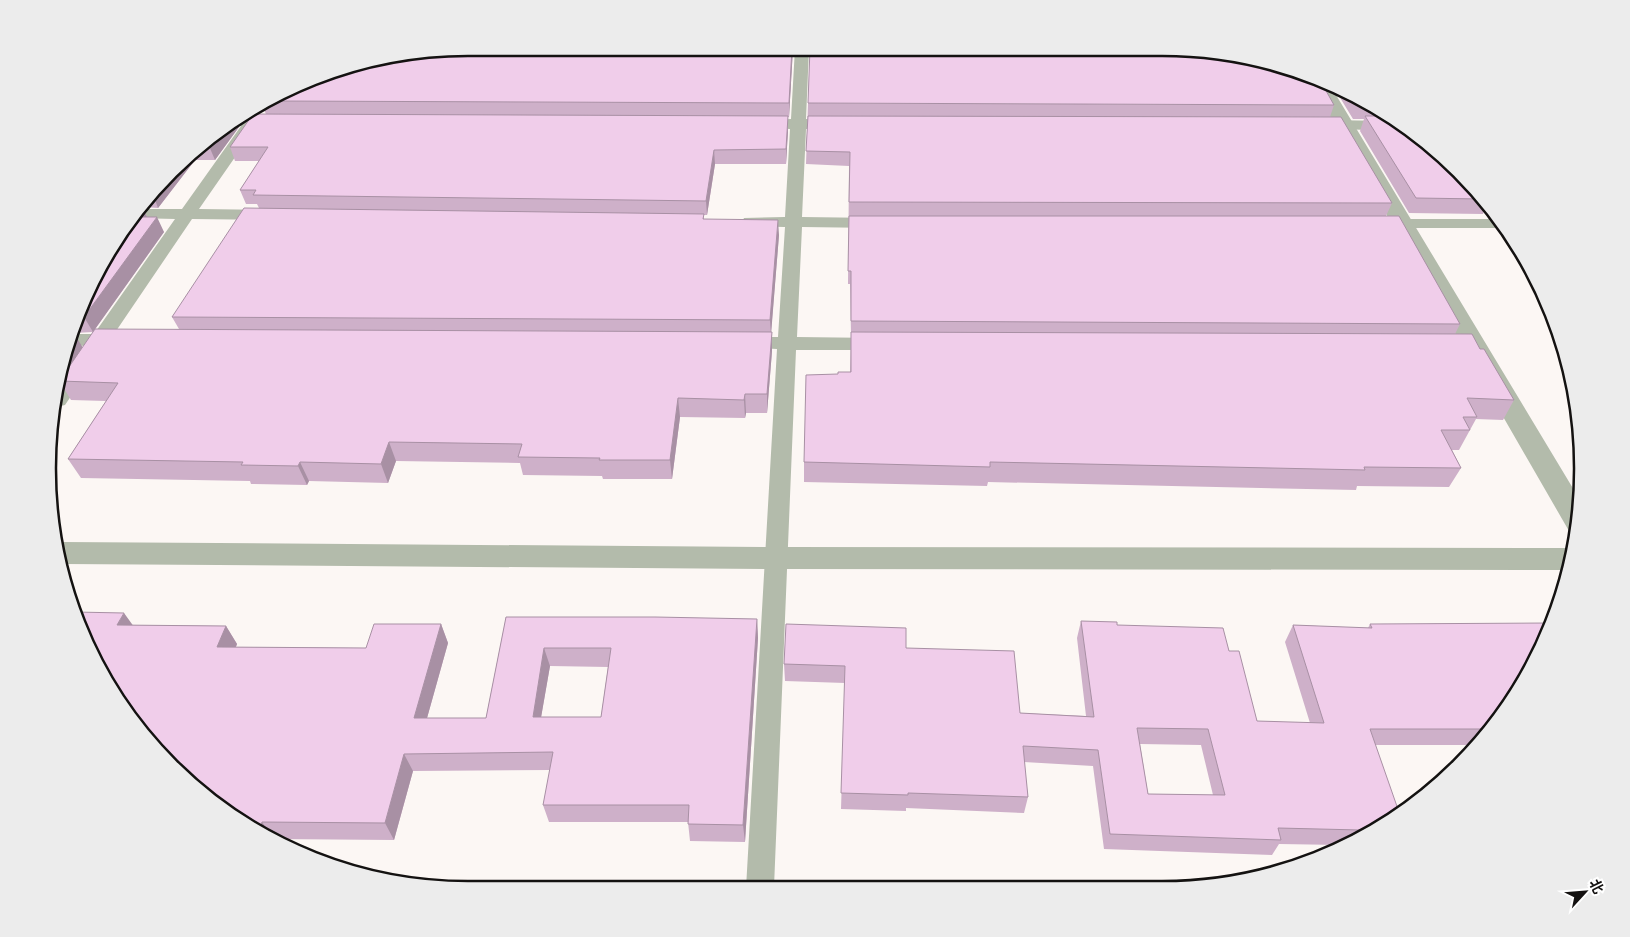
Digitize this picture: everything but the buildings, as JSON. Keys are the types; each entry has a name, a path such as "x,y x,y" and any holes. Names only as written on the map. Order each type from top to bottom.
{"street":[{"path":"1324,90 1404,224 1465,346 1571,511"},
{"path":"65,553 776,558 1564,559"}],"lane":[{"path":"760,881 802,56"},
{"path":"252,117 292,121"},
{"path":"63,392 187,214 248,120"},
{"path":"749,124 848,124"},
{"path":"1306,125 1391,126"},
{"path":"144,214 286,216"},
{"path":"734,222 892,223"},
{"path":"1364,224 1493,224"},
{"path":"77,340 129,340"},
{"path":"728,343 897,344"}]}
